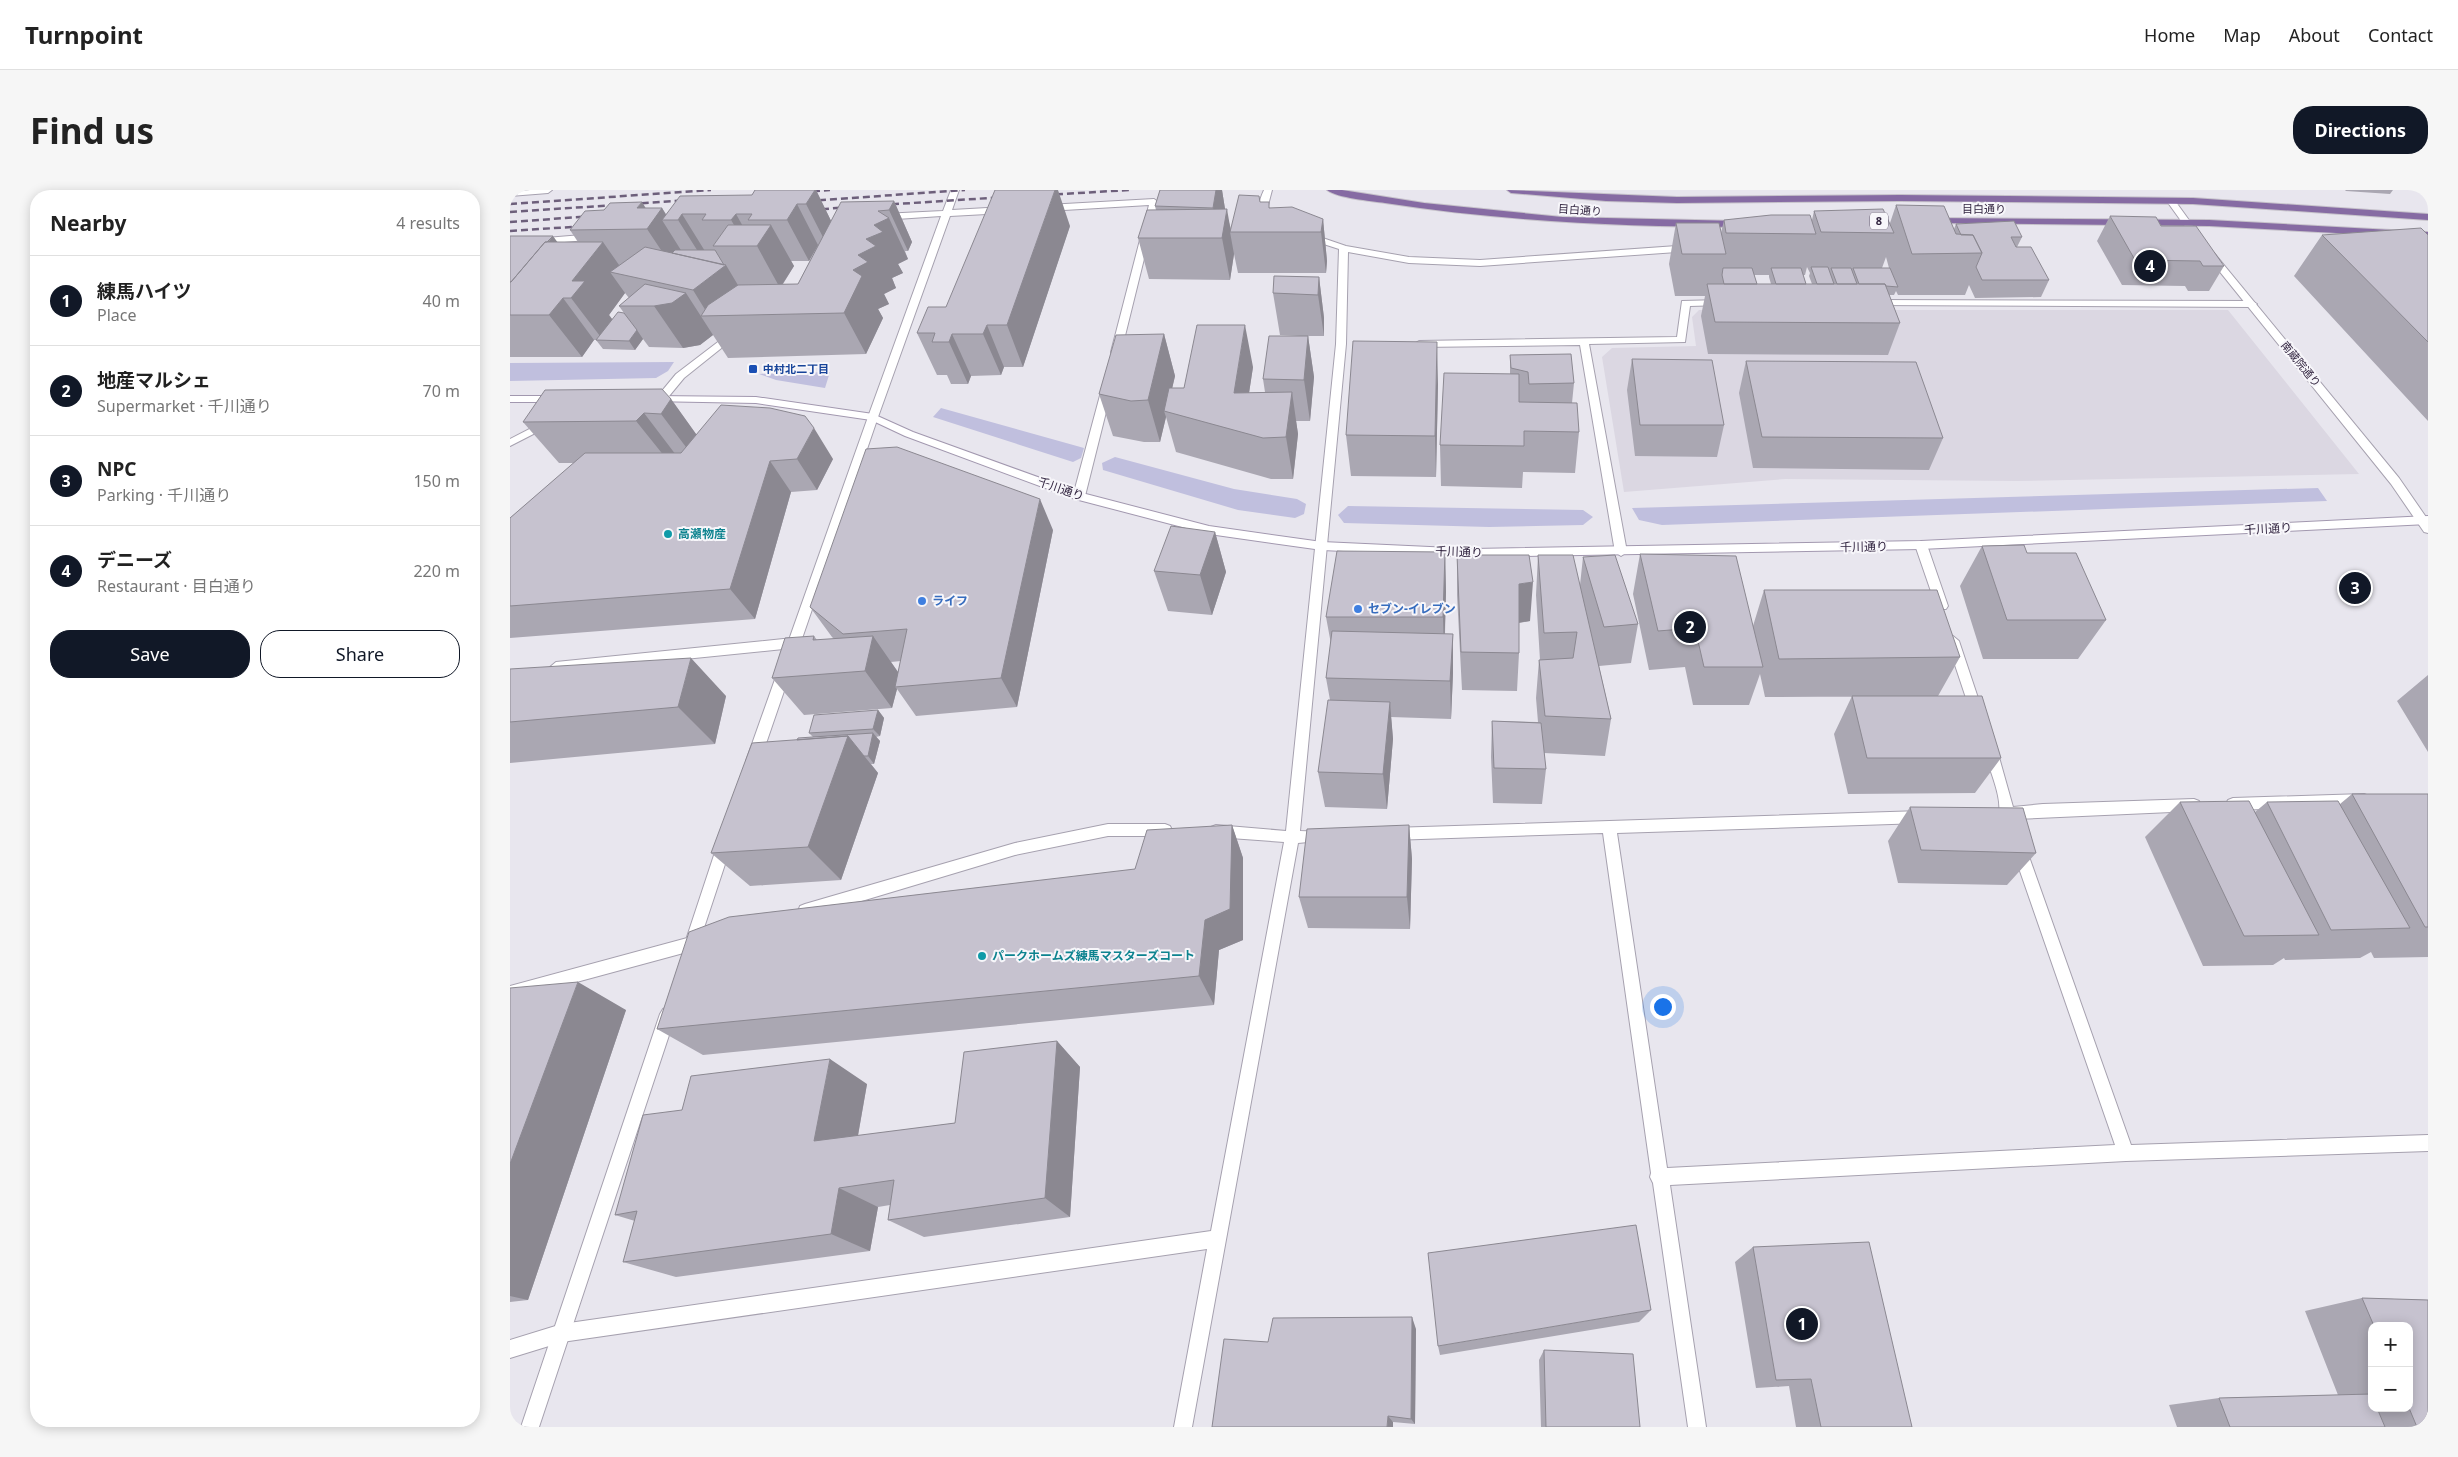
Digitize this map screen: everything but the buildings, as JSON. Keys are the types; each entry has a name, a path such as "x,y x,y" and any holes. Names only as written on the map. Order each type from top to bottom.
{"main road":[{"name":"目白通り","path":"1331,190 1418,205 1511,216 1690,232 1750,224"},
{"name":"目白通り","path":"1511,190 1588,197 1677,200 1900,198 2170,200 2320,208 2428,217"},
{"name":"目白通り","path":"1917,220 2185,223 2352,229 2428,235"}],"street":[{"path":"510,193 548,190"},
{"path":"748,775 793,643 955,190"},
{"path":"1268,190 1262,205 1264,215 1277,224"},
{"name":"南蔵院通り","path":"2170,200 2185,223 2395,481 2426,524"},
{"path":"1035,208 1154,202 1113,362"},
{"path":"869,218 1015,210"},
{"path":"1299,233 1344,248 1409,260 1480,263 1693,247 1690,232"},
{"path":"510,244 606,236"},
{"path":"1183,1427 1216,1239 1292,836 1322,546 1346,344 1344,248"},
{"path":"1409,344 1682,340 1685,303 1735,303"},
{"path":"1864,303 2252,304"},
{"path":"661,399 680,376 741,329"},
{"path":"1584,342 1621,552"},
{"path":"1079,496 1108,381"},
{"path":"510,399 566,399"},
{"name":"千川通り","path":"642,399 756,400 873,417 909,434 1079,496 1209,530 1322,546 1473,553 1621,552 1921,545 2426,524"},
{"path":"510,444 557,416"},
{"path":"1921,545 1980,722"},
{"path":"540,668 793,643"},
{"path":"1987,740 2002,786 2007,814 2126,1154"},
{"path":"1987,815 2043,810 2382,799"},
{"path":"1381,834 1608,829 1937,817"},
{"path":"1608,829 1658,1177 1697,1427"},
{"path":"787,916 1015,849 1108,830 1176,830"},
{"path":"1206,831 1292,836 1342,835"},
{"path":"685,964 729,832"},
{"path":"510,993 714,938"},
{"path":"530,1427 672,1001"},
{"path":"1658,1177 2126,1154 2428,1143"},
{"path":"510,1349 562,1333 1216,1239"}],"shaded area":[{"path":"1699,310 2228,310 2359,474 2016,481 1785,479 1624,492 1602,357 1612,348 1696,346 1692,317"},
{"path":"674,362 668,371 656,378 510,381 510,363"},
{"path":"830,372 825,388 776,380 759,374"},
{"path":"941,408 1084,448 1081,458 1073,462 933,417"},
{"path":"1115,457 1234,489 1297,499 1306,504 1304,514 1295,518 1238,510 1103,470 1102,463"},
{"path":"2318,488 2327,501 1662,525 1639,520 1632,508"},
{"path":"1348,506 1583,510 1593,517 1583,525 1489,527 1344,523 1338,515"}],"railway":[{"path":"510,204 711,190"},
{"path":"802,192 830,190"},
{"path":"808,201 965,190"},
{"path":"1045,195 1130,190"},
{"path":"881,205 1005,197"},
{"path":"510,212 690,200"},
{"path":"811,210 851,207"},
{"path":"510,222 594,216"},
{"path":"510,231 586,226"}],"place":[{"name":"デニーズ","path":"2150,266"},
{"name":"中村北二丁目","path":"753,369"},
{"name":"高瀬物産","path":"668,534"},
{"name":"NPC","path":"2355,588"},
{"name":"ライフ","path":"922,601"},
{"name":"セブン-イレブン","path":"1358,609"},
{"name":"地産マルシェ","path":"1690,627"},
{"name":"パークホームズ練馬マスターズコート","path":"982,956"},
{"name":"練馬ハイツ","path":"1802,1324"}]}
